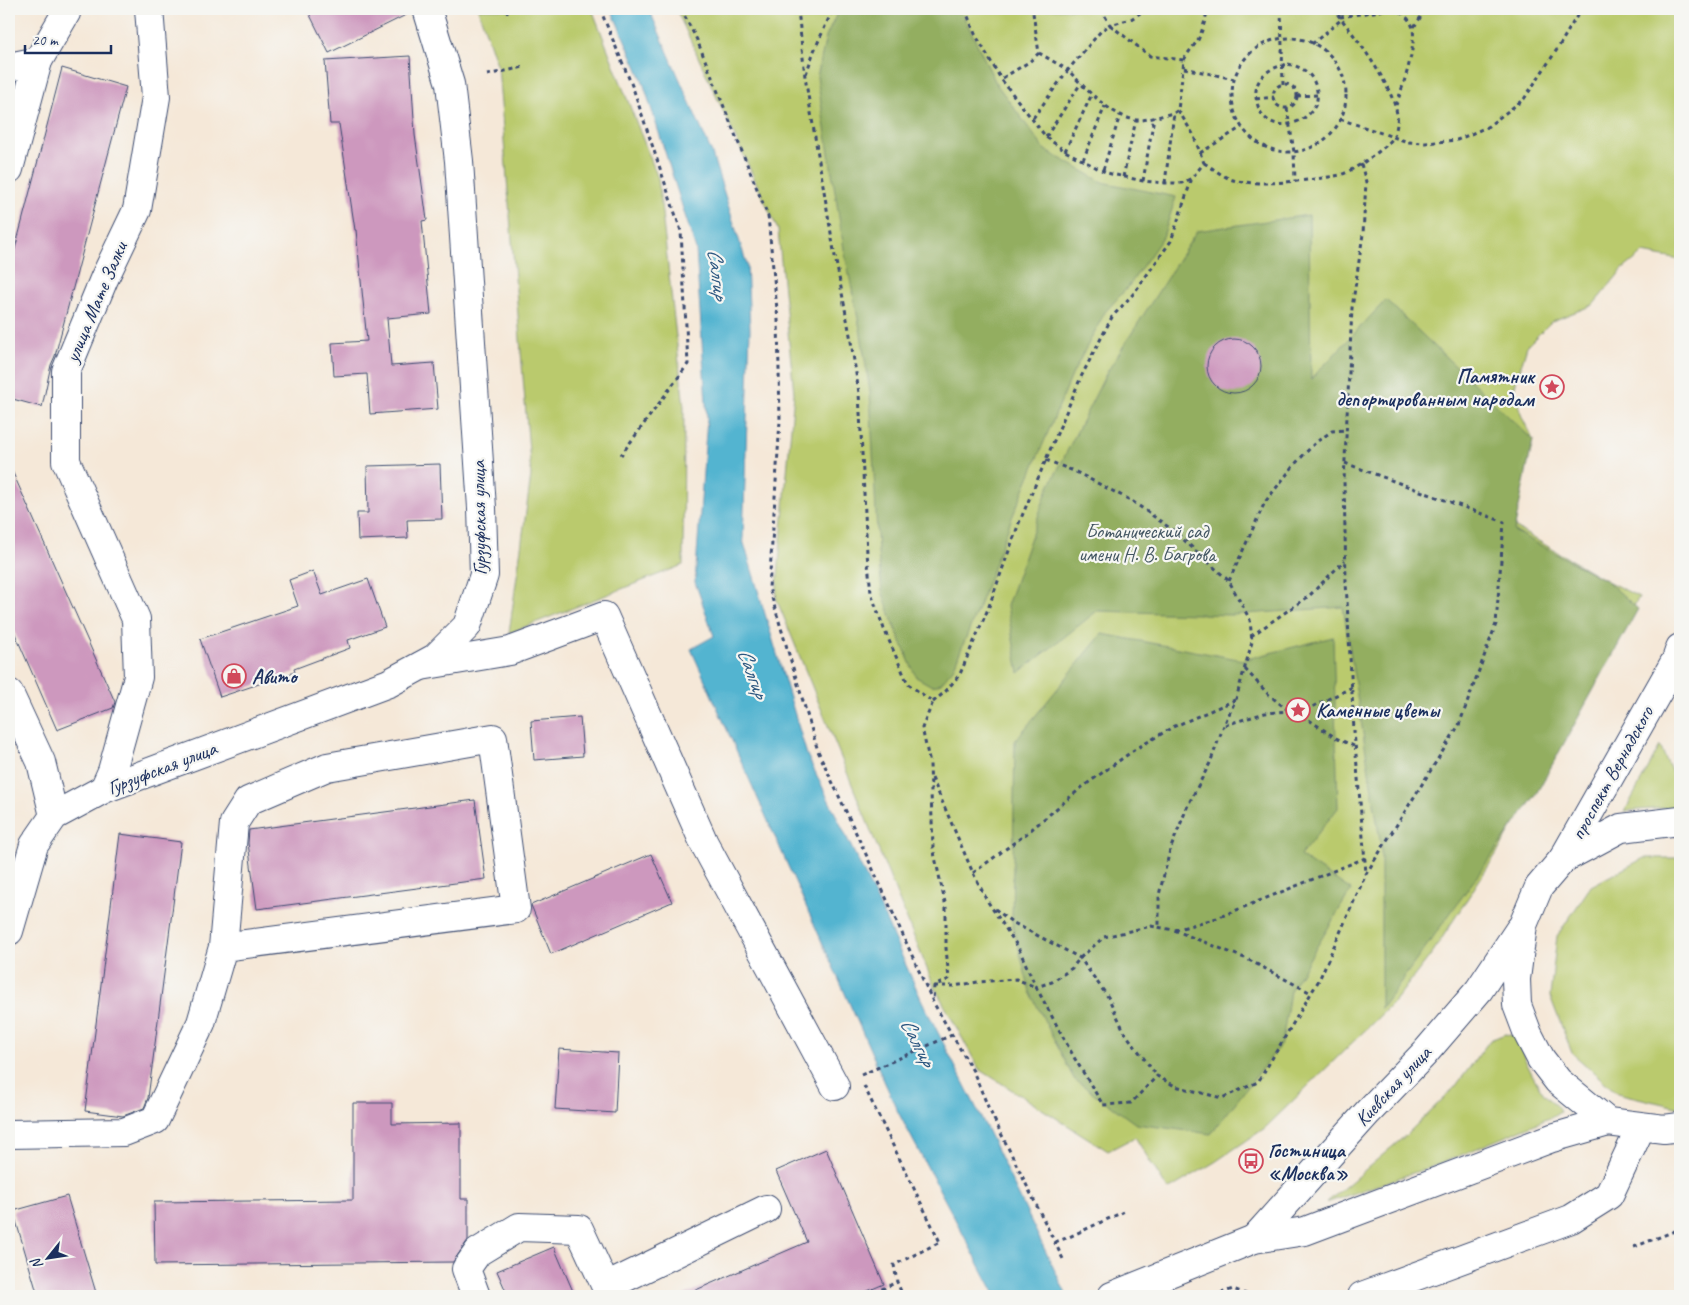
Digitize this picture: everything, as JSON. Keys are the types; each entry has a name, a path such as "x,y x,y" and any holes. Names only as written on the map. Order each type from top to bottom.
{"main road":[{"path":"9,169 38,61 67,9"},
{"name":"улица Мате Залки","path":"104,789 112,771 138,677 136,619 66,461 66,370 104,279 137,210 156,97 149,9"},
{"name":"Гурзуфская улица","path":"9,931 34,845 54,816 104,789 389,683 435,658 467,626 484,575 482,508 459,161 450,84 427,9"},
{"path":"9,67 38,61"},
{"path":"421,666 510,651 604,616 704,843 847,1081"},
{"name":"проспект Вернадского","path":"1678,654 1680,691"},
{"name":"проспект Вернадского","path":"1563,859 1678,654"},
{"path":"9,693 41,762 54,816"},
{"path":"9,1134 124,1132 155,1120 202,1023 223,948 234,823 248,801 326,766 494,738 516,909 223,948"},
{"path":"1666,1132 1608,1122 1558,1081 1541,1059 1528,1034 1517,1005 1516,979 1523,925 1540,887 1563,859 1621,828 1680,821"},
{"name":"Киевская улица","path":"1254,1239 1368,1112 1424,1054 1479,990 1523,925"},
{"name":"Киевская улица","path":"1112,1296 1254,1239 1305,1231 1552,1138 1608,1122"},
{"path":"1362,1296 1571,1219 1609,1195 1666,1132"},
{"path":"476,1296 466,1269 478,1252 519,1228 579,1229 606,1287 766,1209"}],"path":[{"path":"507,9 507,16"},
{"path":"600,9 633,88 681,231 688,364 621,455"},
{"path":"681,9 697,40 768,216 778,320 780,421 769,588 818,751 933,1002 972,1071 1063,1259"},
{"path":"798,9 805,77 859,393 867,554 871,593 884,629 908,684 933,702"},
{"path":"805,77 814,51 833,9"},
{"path":"965,9 975,34 1001,79 1046,137 1065,151 1103,170 1123,177 1165,183 1182,183 1192,178"},
{"path":"1034,9 1039,53"},
{"path":"1101,9 1110,25 1150,56 1184,60"},
{"path":"1033,118 1068,70 1102,30 1110,25 1131,19 1146,9"},
{"path":"1208,9 1201,33 1184,60 1178,110 1193,134 1204,163 1232,180 1258,184 1342,174 1368,160 1393,138 1398,122 1396,105 1362,45 1333,9"},
{"path":"1281,9 1283,85"},
{"path":"1312,44 1341,18 1385,9"},
{"path":"1396,9 1404,14 1414,27"},
{"path":"1396,105 1402,90 1413,47 1414,27 1426,9"},
{"path":"1340,119 1393,138 1408,142 1426,143 1457,140 1487,127 1524,98 1558,48 1581,9"},
{"path":"1281,37 1302,39 1321,48 1336,63 1345,82 1346,103 1339,123 1325,140 1307,150 1286,153 1266,148 1248,136 1236,119 1231,98 1234,80 1244,58 1260,45 1281,37"},
{"path":"1001,79 1029,62 1039,53"},
{"path":"1039,53 1068,70 1081,83 1084,89 1120,115 1136,120 1178,110"},
{"path":"1288,64 1299,67 1308,73 1314,82 1318,95 1317,103 1303,119 1289,124 1275,125 1266,119 1259,110 1256,89 1260,79 1268,70 1282,65 1288,64"},
{"path":"487,75 524,67"},
{"path":"1184,68 1234,80"},
{"path":"1046,137 1081,83"},
{"path":"1288,84 1295,89 1297,96 1294,105 1286,108 1279,106 1274,100 1276,88 1288,84"},
{"path":"1065,151 1092,94"},
{"path":"1297,96 1318,95"},
{"path":"1256,98 1274,97"},
{"path":"1083,160 1105,106"},
{"path":"1286,108 1294,152 1295,180"},
{"path":"1165,183 1174,112"},
{"path":"1103,170 1120,115"},
{"path":"1143,181 1154,117"},
{"path":"1123,177 1136,120"},
{"path":"1200,153 1242,127"},
{"path":"934,986 949,979 946,948 946,907 934,848 931,775 922,728 933,702 946,691 960,674 988,609 1019,523 1081,377 1112,317 1134,293 1171,241 1192,178 1204,163"},
{"path":"1361,164 1366,182 1363,234 1352,308 1345,463 1345,560 1356,747 1366,874"},
{"path":"1229,581 1265,502 1295,464 1315,443 1332,431 1347,430"},
{"path":"1046,460 1076,472 1132,501 1174,531 1229,581 1250,620 1252,642 1236,699 1210,763 1188,805 1170,850 1159,895 1159,927"},
{"path":"992,908 1012,922 1080,958 1108,997 1125,1033 1157,1076 1175,1086 1222,1098 1258,1082 1319,980 1366,874 1459,725 1496,624 1504,522 1345,463"},
{"path":"1251,636 1309,596 1345,560"},
{"path":"1245,668 1268,694 1290,711 1336,738 1356,747"},
{"path":"1299,715 1311,706 1334,697 1352,686"},
{"path":"973,873 1026,834 1081,788 1134,750 1173,727 1236,699"},
{"path":"1224,726 1265,713 1290,711"},
{"path":"931,775 973,873 992,908 1018,947 1036,987 1075,1059 1103,1104 1131,1103 1157,1076"},
{"path":"1174,930 1217,918 1365,858"},
{"path":"934,986 954,986 1016,979 1036,987 1052,982 1072,968 1080,958 1104,937 1152,926 1174,930 1247,959 1311,993"},
{"path":"933,1002 934,986"},
{"path":"847,1081 952,1035"},
{"path":"864,1085 940,1242 894,1265 897,1282 903,1296"},
{"path":"1055,1242 1069,1238 1123,1212"},
{"path":"1634,1247 1680,1229"},
{"path":"867,1296 897,1282"},
{"path":"1213,1296 1233,1290 1250,1296"}],"green space":[{"path":"478,9 592,9 658,178 684,407 683,565 509,633 531,476 498,67"},
{"name":"Ботанический сад имени Н. В. Багрова","path":"676,9 1680,9 1680,260 1643,253 1622,270 1593,305 1552,321 1527,346 1514,389 1522,417 1533,440 1511,525 1607,581 1639,597 1504,842 1433,952 1395,1001 1265,1128 1215,1162 1168,1190 1135,1137 1108,1151 979,1069 934,986 776,598 794,393 778,230"},
{"path":"839,9 960,9 997,85 1045,150 1102,182 1176,197 1163,237 1128,287 1105,312 1073,373 1011,520 953,669 941,683 932,686 916,677 882,591 878,553 870,392 861,334 844,249 817,77 826,37"},
{"path":"1309,215 1311,379 1386,300 1533,440 1514,531 1607,581 1638,609 1535,796 1381,1009 1381,847 1343,607 1232,615 1097,611 1019,673 1007,606 1047,491 1107,372 1197,231"},
{"path":"1102,634 1243,660 1333,637 1338,808 1300,856 1351,890 1290,991 1282,1043 1211,1134 1136,1124 1074,1079 1030,992 1012,922 1015,741"},
{"path":"1660,746 1680,791 1680,807 1625,811"},
{"path":"1644,858 1680,858 1680,1106 1676,1107 1617,1093 1572,1053 1550,996 1557,936 1591,886"},
{"path":"1505,1034 1516,1036 1536,1081 1544,1094 1555,1104 1560,1112 1442,1163 1326,1203 1405,1136 1455,1087 1490,1040"}],"water":[{"name":"Салгир","path":"611,9 649,9 711,151 747,265 750,329 743,540 807,755 875,896 922,1001 984,1123 1067,1296 996,1296 898,1112 691,649 714,636 695,582 707,418 696,250 642,79"}],"building":[{"path":"307,9 412,9 412,12 329,53"},
{"path":"410,56 415,135 427,220 422,221 431,314 387,318 391,366 434,363 438,409 370,414 367,374 334,376 332,343 367,341 356,230 339,124 330,124 325,61"},
{"path":"62,68 126,87 55,356 51,365 42,407 9,398 9,272"},
{"path":"1229,339 1239,339 1249,343 1257,351 1261,366 1257,381 1249,389 1239,393 1229,393 1219,389 1211,381 1207,371 1207,361 1211,351 1219,343"},
{"path":"9,464 115,702 113,708 57,730 9,620"},
{"path":"440,464 442,519 407,520 408,538 358,540 357,513 368,513 367,466"},
{"path":"313,571 322,595 368,579 385,627 348,640 350,648 294,669 295,672 220,697 200,639 298,606 289,580"},
{"path":"580,717 583,756 534,760 531,721"},
{"path":"475,800 486,879 257,909 248,843 249,830"},
{"path":"120,834 181,842 148,1098 144,1108 123,1116 85,1111"},
{"path":"651,854 672,902 551,954 531,905"},
{"path":"559,1049 618,1053 615,1113 555,1109"},
{"path":"353,1103 392,1103 392,1124 461,1123 461,1199 468,1199 468,1240 453,1262 155,1265 154,1202 353,1200"},
{"path":"826,1149 884,1284 856,1296 682,1296 807,1242 776,1171"},
{"path":"67,1196 97,1296 38,1296 13,1211"},
{"path":"554,1247 575,1296 508,1296 497,1271"}],"place":[{"name":"Памятник депортированным народам","path":"1552,387"},
{"name":"Авито","path":"234,676"},
{"name":"Каменные цветы","path":"1298,710"},
{"name":"Гостиница «Москва»","path":"1251,1161"}]}
